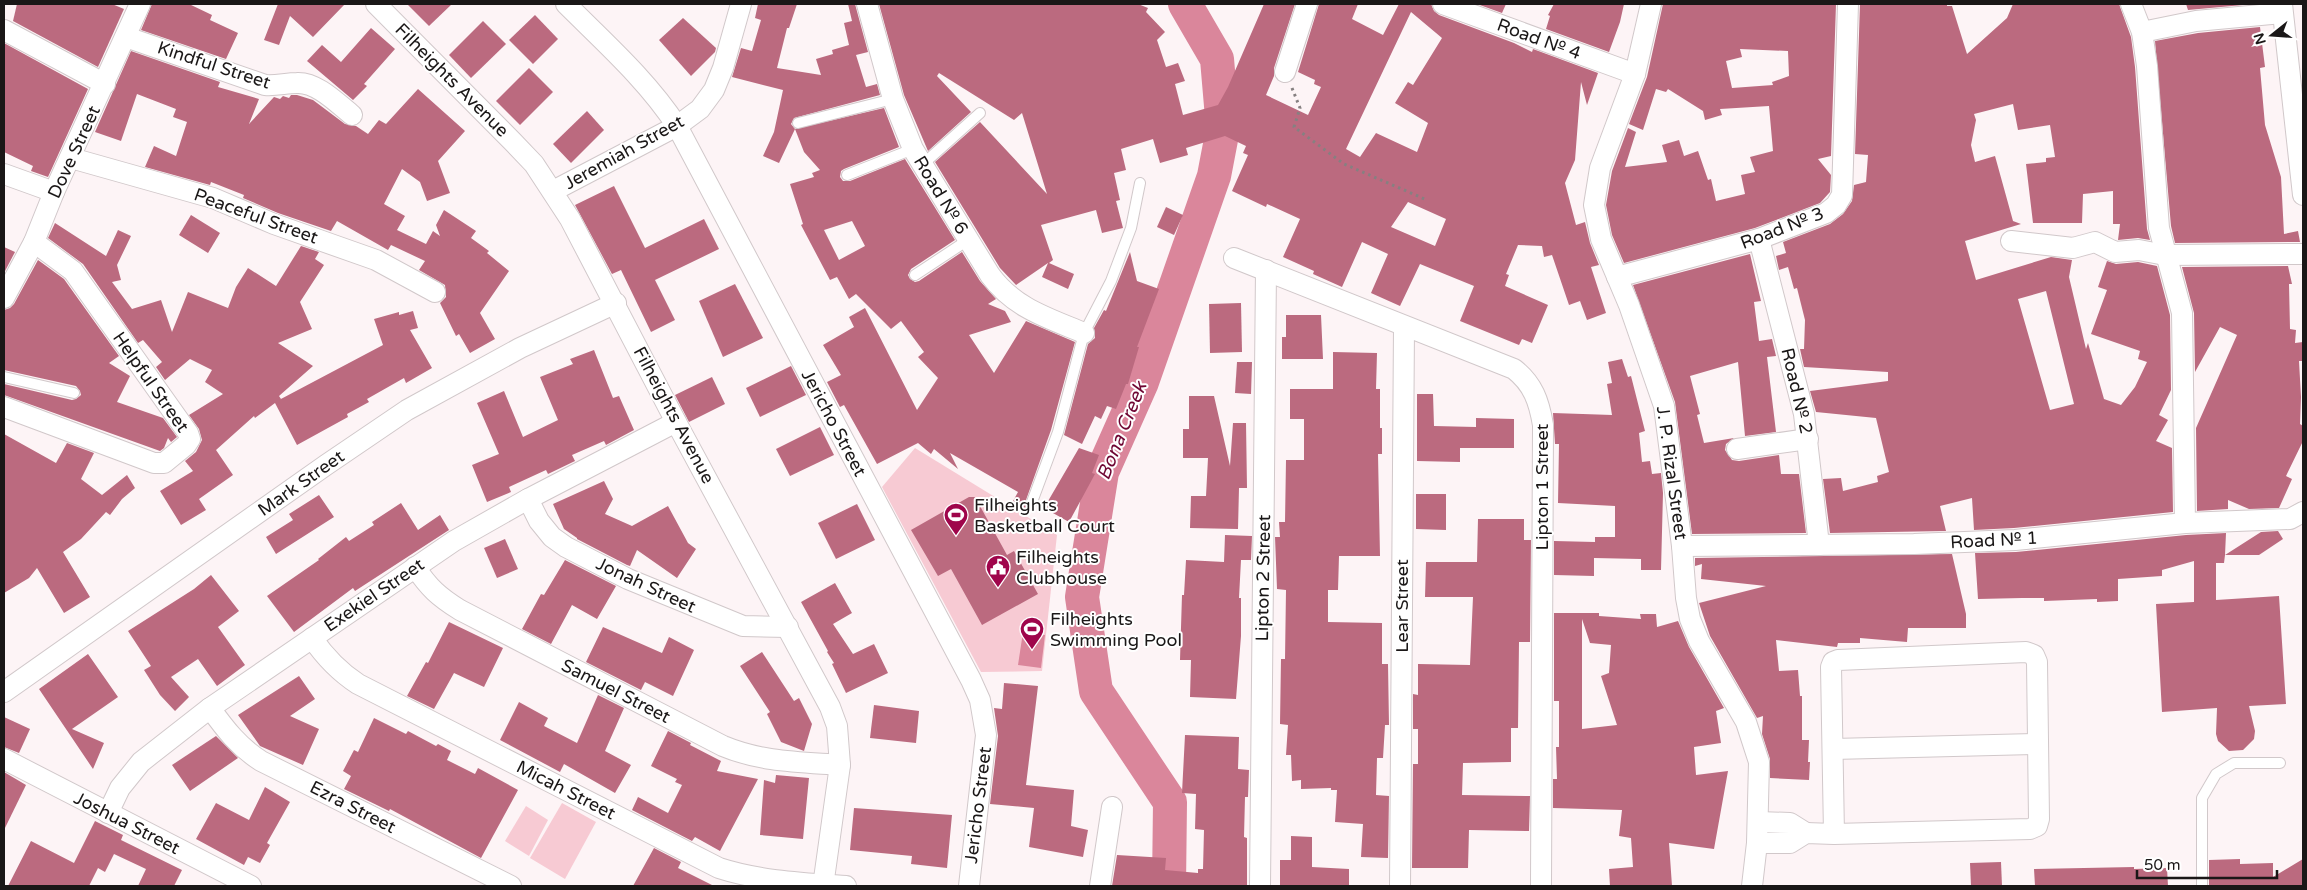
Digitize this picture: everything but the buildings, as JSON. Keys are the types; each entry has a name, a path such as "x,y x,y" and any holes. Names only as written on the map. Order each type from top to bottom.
{"street":[{"name":"Dove Street","path":"4,298 34,242 54,192 140,4"},
{"name":"Filheights Avenue","path":"376,4 534,164 553,191 616,303 676,422 830,707 837,726 840,765 823,885"},
{"name":"Jericho Street","path":"566,4 640,78 663,104 677,126 980,700 986,735 969,886"},
{"name":"Jeremiah Street","path":"553,191 677,126 700,109 714,90 723,68 741,4"},
{"name":"Road № 6","path":"867,4 893,99 918,157 1000,290 1014,302 1084,333"},
{"path":"1285,72 1306,4"},
{"name":"Road № 4","path":"1444,4 1635,74"},
{"name":"J. P. Rizal Street","path":"1651,4 1635,74 1600,168 1595,187 1594,205 1601,239 1617,277 1664,406 1690,619 1699,641 1746,722 1760,762 1757,842 1752,886"},
{"name":"Road № 3","path":"1617,277 1759,239 1826,213 1836,206 1842,195 1848,4"},
{"path":"2131,4 2142,32 2148,66 2159,228 2182,314 2185,523"},
{"path":"2142,32 2196,21 2282,8 2303,196"},
{"path":"4,30 105,84"},
{"name":"Kindful Street","path":"126,37 265,85 306,83 316,87 352,114"},
{"name":"Peaceful Street","path":"71,158 212,198 274,224 376,260 435,292"},
{"path":"4,174 54,192"},
{"name":"Road № 2","path":"1759,239 1804,414 1819,545"},
{"path":"2011,241 2073,248 2095,242 2115,252 2139,250 2165,255 2303,254"},
{"name":"Helpful Street","path":"4,407 154,463 164,463 186,445 190,439 188,433 73,271 34,242"},
{"name":"Lipton 1 Street","path":"1234,258 1514,369 1525,378 1535,392 1543,425 1541,886"},
{"name":"Lipton 2 Street","path":"1260,886 1266,270"},
{"name":"Mark Street","path":"4,692 407,410 520,348 616,303"},
{"name":"Lear Street","path":"1400,886 1404,326"},
{"name":"Exekiel Street","path":"108,813 120,788 141,762 210,708 415,567 477,527 676,422"},
{"path":"1737,449 1808,438"},
{"name":"Jonah Street","path":"528,499 539,521 552,537 566,547 628,579 743,626 788,627"},
{"name":"Road № 1","path":"1682,546 1914,544 2015,540 2185,523 2290,520 2303,512"},
{"name":"Samuel Street","path":"415,567 427,586 439,598 723,746 745,755 768,760 840,765"},
{"name":"Micah Street","path":"312,638 327,659 342,674 358,684 719,868 739,875 846,886"},
{"path":"1757,842 1790,844 1806,834 1834,834 2030,829 2037,826 2039,819 2037,662 2034,655 2026,652 1838,660 1833,662 1831,667 1834,834"},
{"name":"Ezra Street","path":"210,708 245,751 261,761 511,886"},
{"path":"1833,749 2038,744"},
{"name":"Joshua Street","path":"4,759 251,886"},
{"path":"1100,886 1112,807"},
{"path":"1758,822 1790,823 1806,834"}],"lane":[{"path":"798,123 893,99"},
{"path":"847,175 918,157 980,113"},
{"path":"1032,502 1058,432 1084,333 1111,281 1131,228 1140,183"},
{"path":"915,275 968,240"},
{"path":"4,377 74,393"},
{"path":"2202,886 2202,798 2216,774 2234,763 2280,763"}],"path":[{"path":"1285,72 1300,108 1294,127 1344,164 1427,200"}],"shaded area":[{"path":"915,448 1057,535 1042,671 981,672 882,487"},
{"name":"Filheights Swimming Pool","path":"1023,632 1045,635 1041,668 1018,665"},
{"path":"562,803 596,822 565,879 530,858"},
{"path":"526,806 548,820 529,856 505,841"}],"waterway":[{"name":"Bona Creek","path":"1169,886 1170,802 1096,691 1082,597 1102,472 1142,382 1214,176 1223,129 1217,59 1185,4"}],"place":[{"name":"Filheights Basketball Court","path":"956,536"},
{"name":"Filheights Clubhouse","path":"998,588"},
{"name":"Filheights Swimming Pool","path":"1032,650"}]}
